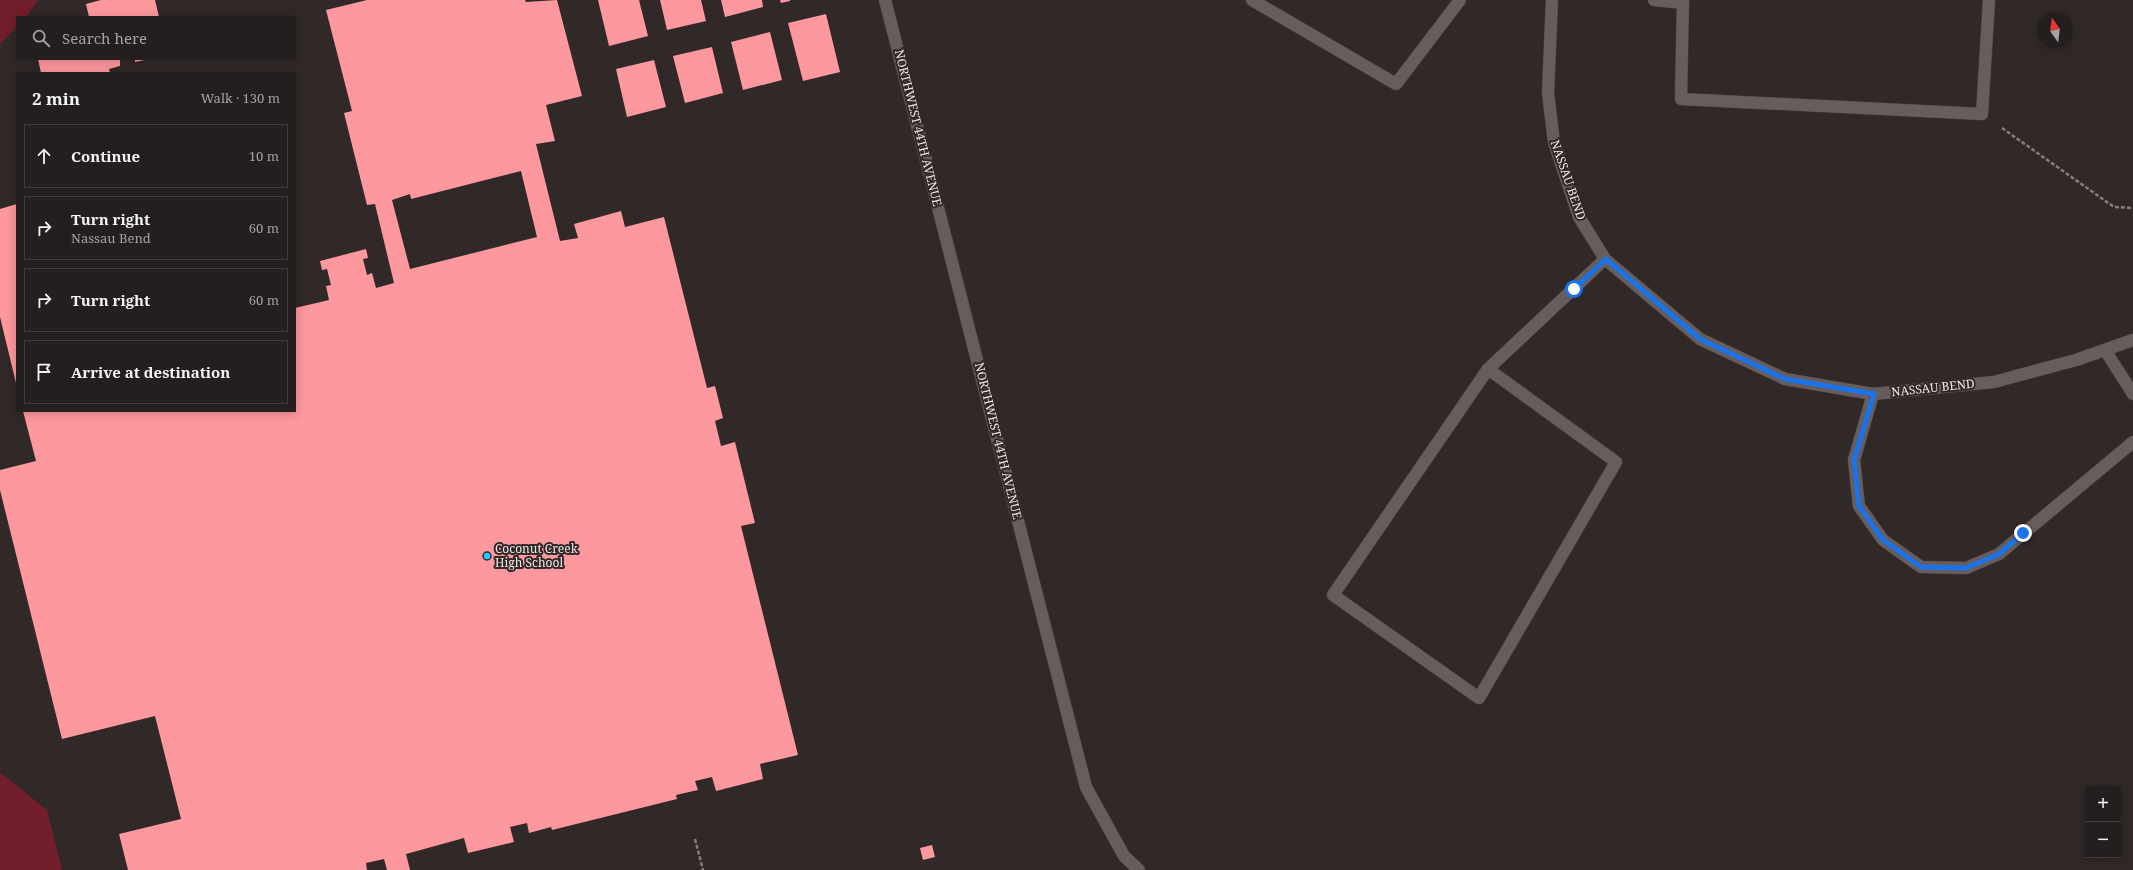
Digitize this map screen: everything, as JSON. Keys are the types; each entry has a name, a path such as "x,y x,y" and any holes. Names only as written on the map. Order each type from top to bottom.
{"street":[{"name":"NORTHWEST 44TH AVENUE","path":"885,0 1086,787 1124,856 1139,870"},
{"path":"1252,0 1396,84 1460,0"},
{"name":"NASSAU BEND","path":"1552,0 1548,93 1554,142 1579,218 1606,259 1700,339 1785,379 1874,394 1994,382 2076,360 2133,340"},
{"path":"1654,0 1683,2 1681,99 1982,114 1989,0"},
{"path":"1488,369 1616,462 1479,698 1333,595 1488,369 1606,259"},
{"path":"2105,350 2133,394"},
{"path":"1874,394 1854,460 1859,506 1883,540 1921,567 1966,568 1999,554 2133,442"}],"path":[{"path":"1982,114 2114,207 2133,208"},
{"path":"695,839 703,870"}],"shaded area":[{"path":"0,0 38,0 27,16 16,16 16,28 0,44"},
{"path":"0,772 47,810 62,870 0,870"}],"building":[{"path":"101,0 155,0 159,16 89,16 86,4"},
{"path":"367,0 525,0 526,2 557,0 582,96 546,105 555,141 536,144 560,241 578,238 574,224 621,211 625,227 664,217 707,388 715,386 723,418 715,421 721,446 735,442 755,523 741,526 798,755 760,764 763,779 716,791 712,777 695,781 698,790 676,795 677,799 552,830 551,827 529,833 527,823 510,827 514,842 468,853 464,838 406,854 410,870 387,870 384,859 366,863 367,870 128,870 119,834 181,819 155,716 62,739 0,490 0,470 36,461 23,412 296,412 296,308 329,300 326,286 331,285 327,269 322,270 320,261 366,249 368,258 363,259 367,275 372,273 376,288 394,283 375,204 367,205 344,113 352,111 326,10","holes":["521,171 537,237 410,269 392,200 410,194 411,199"]},
{"path":"598,0 639,0 648,36 609,46"},
{"path":"660,0 701,0 706,21 667,30"},
{"path":"721,0 762,0 763,7 725,17"},
{"path":"780,0 790,0 790,1 781,3"},
{"path":"826,14 840,72 803,81 788,23"},
{"path":"770,32 782,80 743,90 731,42"},
{"path":"712,47 723,93 685,103 673,56"},
{"path":"38,60 120,60 120,66 109,69 110,72 41,72"},
{"path":"654,60 666,107 627,117 616,69"},
{"path":"16,204 16,383 0,317 0,209"},
{"path":"932,845 935,857 923,860 920,848"}],"place":[{"name":"Coconut Creek High School","path":"487,556"}],"route":[{"path":"1574,289 1606,259 1700,339 1785,379 1874,394 1854,460 1859,506 1883,540 1921,567 1966,568 1999,554 2023,533"}]}
